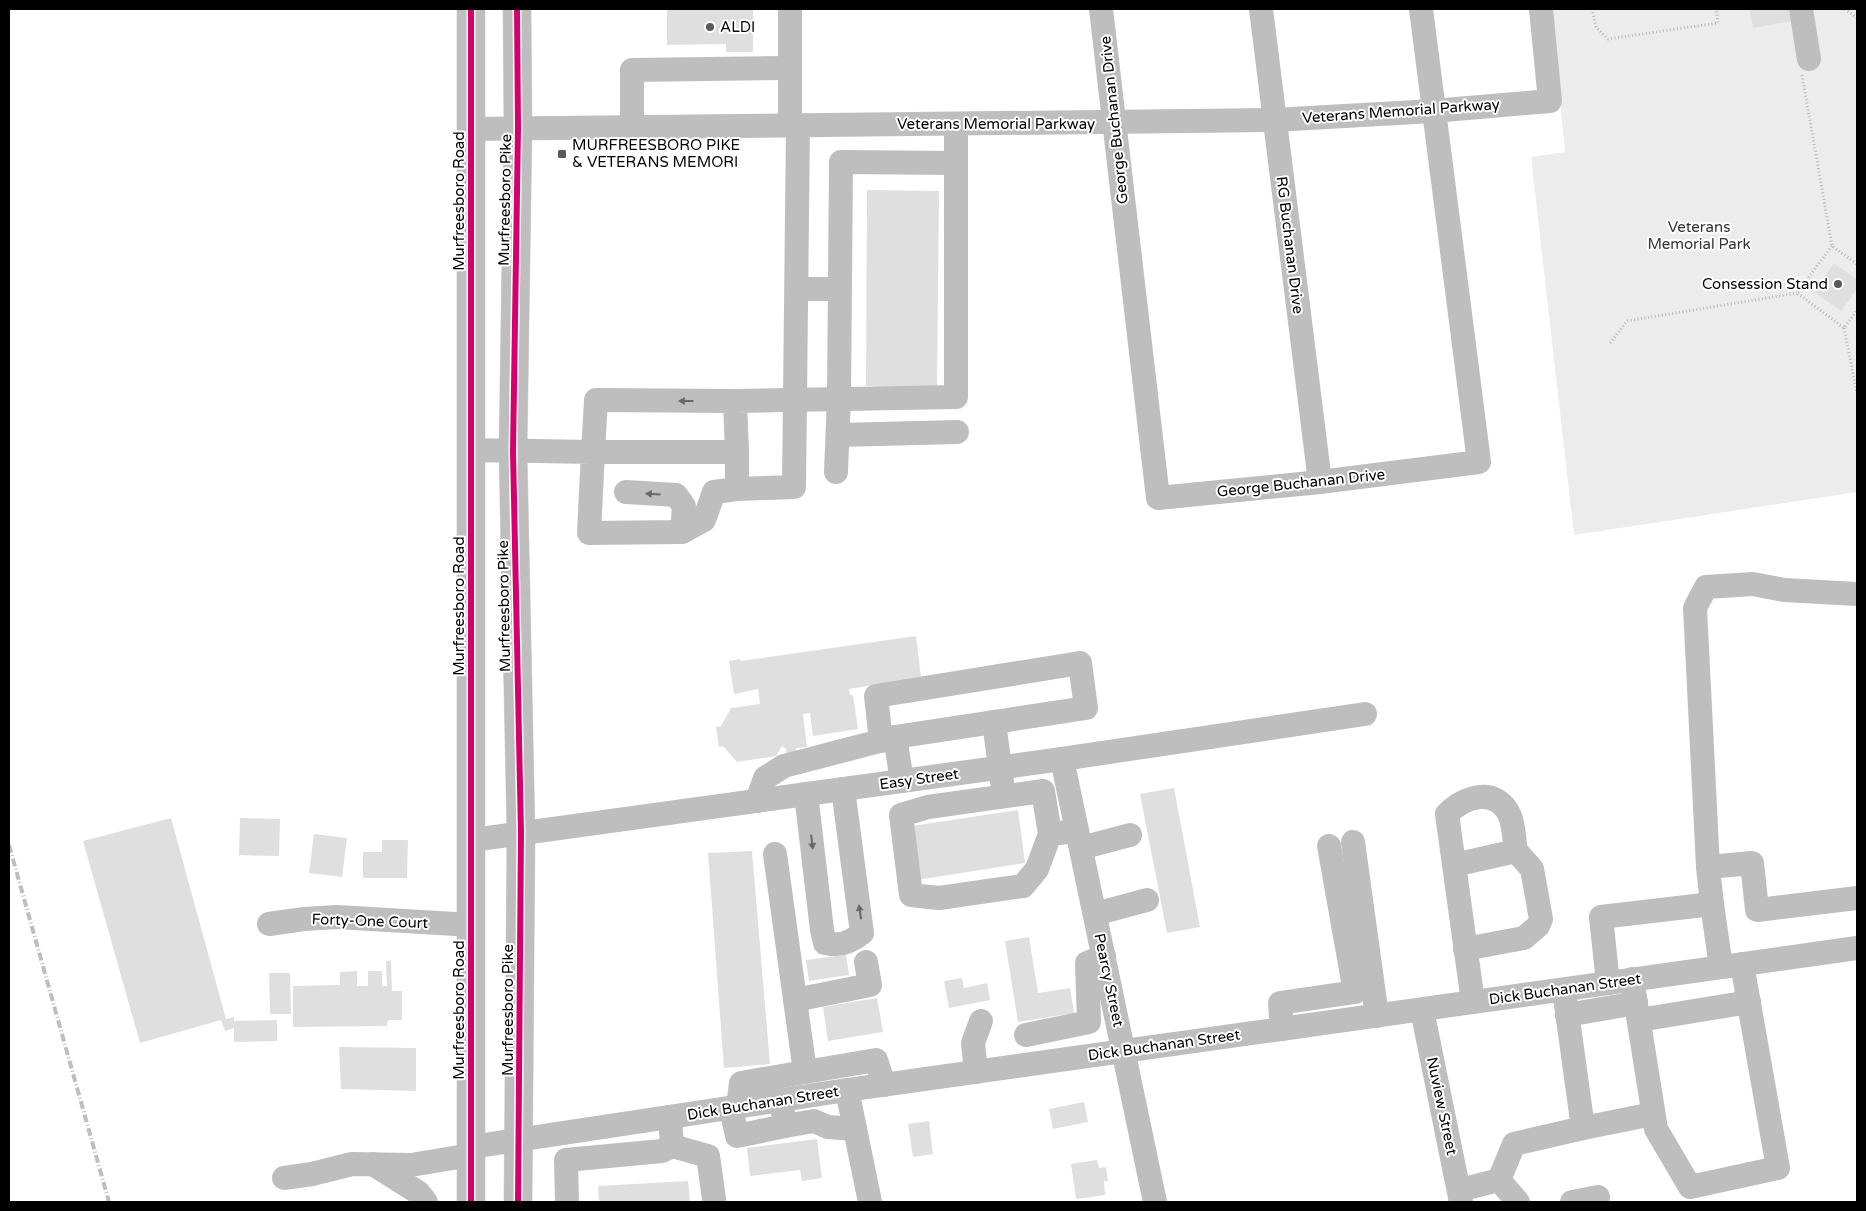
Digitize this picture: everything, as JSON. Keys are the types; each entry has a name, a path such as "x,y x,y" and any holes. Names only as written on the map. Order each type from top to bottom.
{"main road":[{"name":"Murfreesboro Road","path":"471,9 471,1202"},
{"name":"Murfreesboro Pike","path":"517,9 518,128 513,451 521,833 518,1202"}],"street":[{"path":"610,492 589,533 682,532 704,520 714,492 737,489 794,487 797,289 790,9"},
{"name":"George Buchanan Drive","path":"1101,9 1158,498 1320,482 1479,462 1421,9"},
{"name":"RG Buchanan Drive","path":"1261,9 1320,482"},
{"name":"Veterans Memorial Parkway","path":"471,129 1274,120 1433,111 1550,100 1541,9"},
{"path":"1801,9 1805,65"},
{"path":"632,127 632,70 790,68"},
{"path":"610,492 593,452 596,400 735,402 839,398 956,397 956,124"},
{"path":"836,472 839,398 840,162 956,162"},
{"path":"797,289 840,289"},
{"path":"735,402 737,489"},
{"path":"838,435 957,432"},
{"path":"472,450 737,452"},
{"path":"610,492 676,495 684,506 682,532"},
{"path":"1632,980 1656,1129 1690,1187 1778,1168 1749,1002 1732,966 1712,904 1708,867 1695,608 1706,587 1753,584 1784,590 1857,594"},
{"path":"757,801 765,778 784,766 888,739 1086,708 1080,663 876,696 888,739 910,780 928,807"},
{"name":"Easy Street","path":"472,840 1001,768 1365,714"},
{"path":"994,722 1003,796"},
{"path":"806,794 825,942 835,945 852,941 862,933 847,788 845,750"},
{"name":"Pearcy Street","path":"1062,759 1155,1202"},
{"path":"1043,791 1050,834 1037,869 1023,886 939,898 911,895 901,816 928,807 1003,796 1043,791"},
{"path":"1465,949 1524,938 1538,926 1541,919 1532,869 1516,851 1510,817 1501,802 1489,797 1473,798 1457,804 1447,814 1465,949 1473,1002"},
{"path":"1050,834 1079,840 1130,835"},
{"path":"1353,842 1377,1016"},
{"path":"1282,1029 1280,1003 1355,992 1329,846"},
{"path":"1454,865 1516,851"},
{"path":"775,854 805,1072"},
{"path":"1708,867 1752,863 1757,910 1857,898"},
{"path":"1095,914 1147,900"},
{"path":"1608,983 1601,917 1712,904"},
{"name":"Forty-One Court","path":"269,924 337,917 472,925"},
{"name":"Dick Buchanan Street","path":"284,1178 312,1174 352,1164 411,1165 519,1140 847,1090 1857,948"},
{"path":"1026,1035 1089,1022 1087,963 1104,956"},
{"path":"795,1000 870,985 866,962"},
{"path":"1564,990 1583,1128"},
{"path":"1567,1015 1637,1012 1749,1002"},
{"name":"Nuview Street","path":"1422,1010 1461,1196"},
{"path":"976,1072 973,1043 981,1021"},
{"path":"1058,1029 1061,1060"},
{"path":"855,1128 828,1127 814,1120 738,1136 734,1107 741,1083 876,1060 884,1085"},
{"path":"847,1090 870,1202"},
{"path":"781,1100 785,1126"},
{"path":"1461,1196 1499,1180 1514,1144 1653,1114"},
{"path":"670,1117 672,1146"},
{"path":"567,1202 566,1160 662,1151 672,1146 708,1156 714,1199"},
{"path":"373,1164 419,1193 426,1202"},
{"path":"1499,1180 1518,1202"},
{"path":"1572,1202 1598,1197"}],"path":[{"path":"1592,9 1596,27 1608,38 1718,23 1716,9"},
{"path":"1845,9 1857,18"},
{"path":"1610,343 1627,321 1797,293 1832,246 1805,65"},
{"path":"1832,246 1857,264"},
{"path":"1797,293 1844,328 1857,394"},
{"path":"1844,328 1857,310"}],"green space":[{"name":"Veterans Memorial Park","path":"1551,9 1857,9 1857,492 1574,535 1531,157 1565,152"}],"building":[{"name":"ALDI","path":"667,9 753,9 753,52 726,52 726,44 667,45"},
{"path":"1750,9 1789,9 1791,21 1753,28"},
{"path":"867,190 939,191 937,387 866,386"},
{"name":"Consession Stand","path":"1834,263 1857,280 1857,289 1841,311 1814,292"},
{"path":"916,636 921,677 849,689 850,695 853,695 858,729 813,736 810,713 803,714 807,747 796,748 798,761 788,762 786,749 782,746 776,756 737,762 723,746 719,747 716,727 721,726 731,708 760,704 758,689 734,694 729,661 740,659 741,661"},
{"path":"1174,788 1200,927 1167,933 1140,794"},
{"path":"1018,810 1025,863 917,880 912,826"},
{"path":"171,818 226,1019 234,1017 234,1021 277,1020 277,1041 234,1042 234,1028 225,1031 221,1020 140,1043 83,841"},
{"path":"240,818 280,819 279,856 239,855"},
{"path":"314,834 347,838 342,877 309,873"},
{"path":"382,840 408,840 407,878 363,878 363,852 382,852"},
{"path":"752,851 770,1064 724,1068 708,853"},
{"path":"1029,937 1038,993 1070,988 1074,1013 1018,1022 1005,941"},
{"path":"846,955 849,975 809,981 806,960"},
{"path":"386,961 391,961 392,991 402,991 402,1020 388,1020 387,1026 293,1027 293,986 340,985 340,972 357,971 357,986 368,986 368,971 382,971 382,986 387,986"},
{"path":"269,973 290,973 291,1014 270,1014"},
{"path":"962,978 964,988 987,983 990,1000 949,1008 944,981"},
{"path":"877,998 883,1032 828,1041 823,1007"},
{"path":"339,1047 416,1048 416,1091 341,1089"},
{"path":"1084,1102 1088,1122 1053,1129 1049,1109"},
{"path":"929,1121 933,1154 913,1157 908,1124"},
{"path":"817,1139 822,1178 802,1181 800,1170 750,1176 747,1148"},
{"path":"1097,1160 1099,1168 1106,1167 1108,1181 1104,1181 1105,1195 1076,1199 1071,1164"},
{"path":"688,1181 690,1202 599,1202 598,1186"}],"railway":[{"path":"9,845 109,1202"}],"cycle path":[{"path":"471,9 471,1202"},
{"path":"517,9 518,128 513,451 521,833 518,1202"}],"place":[{"name":"ALDI","path":"710,27"},
{"name":"MURFREESBORO PIKE & VETERANS MEMORI","path":"562,154"},
{"name":"Consession Stand","path":"1838,284"}]}
